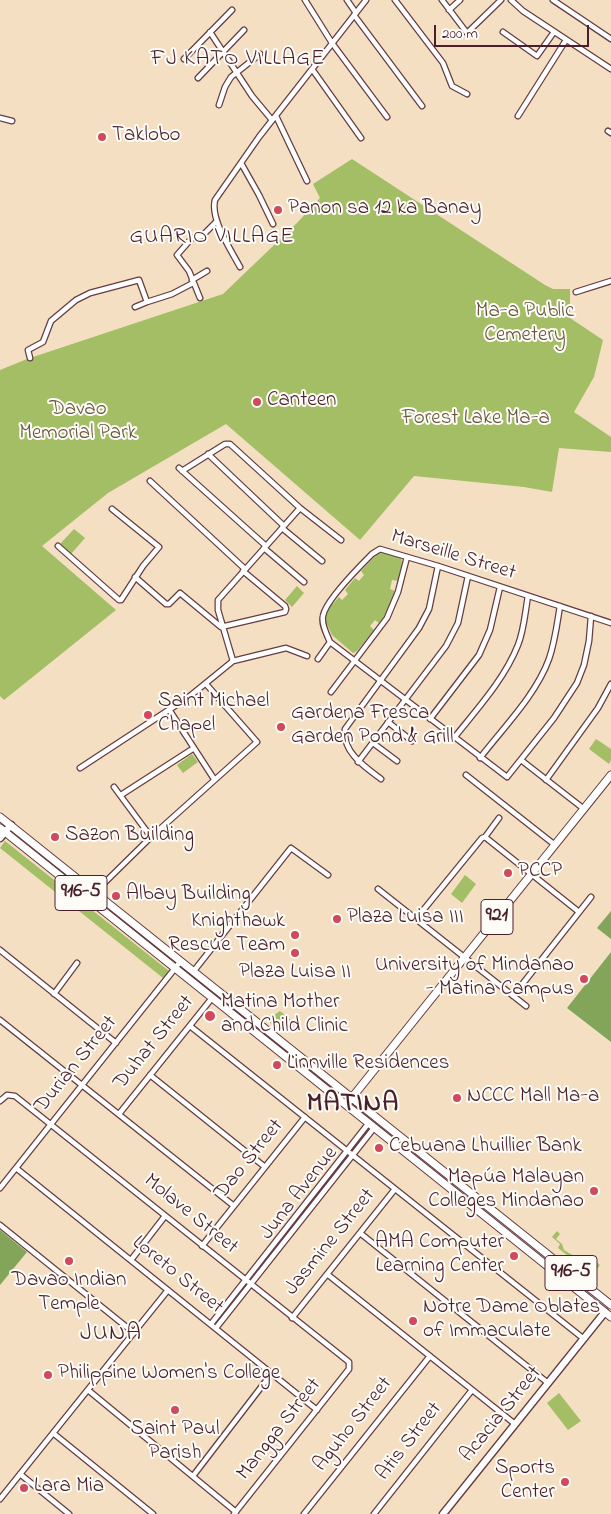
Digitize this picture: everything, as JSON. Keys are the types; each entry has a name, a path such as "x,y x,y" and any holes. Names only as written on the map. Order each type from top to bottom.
{"main road":[{"name":"921","path":"346,1106 611,775"},
{"name":"916-5","path":"0,817 611,1305"},
{"name":"916-5","path":"3,830 608,1315"},
{"path":"493,1223 499,1216"},
{"path":"525,1248 531,1241"}],"street":[{"path":"305,0 332,43 387,117"},
{"path":"347,0 355,14 422,106"},
{"path":"240,267 217,221 214,208 215,200 274,118 366,0"},
{"path":"395,0 443,63 452,86 467,94"},
{"path":"442,0 467,33 501,0"},
{"path":"449,10 460,0"},
{"path":"490,0 495,6"},
{"path":"511,0 519,8 611,70"},
{"path":"553,0 611,39"},
{"path":"184,59 232,10"},
{"path":"198,78 244,30"},
{"path":"210,32 252,96 274,118 307,181"},
{"path":"503,32 537,56 554,32"},
{"path":"518,116 566,40"},
{"path":"218,105 228,82 236,73 260,54"},
{"path":"312,69 361,138"},
{"path":"0,118 12,121"},
{"path":"241,162 273,224"},
{"path":"200,298 186,266 177,255 192,238 202,236 217,221"},
{"path":"135,307 172,294 193,282 207,271"},
{"path":"30,358 28,350 43,342 51,321 85,295 139,280 146,302"},
{"path":"576,292 611,281"},
{"path":"304,582 180,469 228,444 300,508 341,540"},
{"path":"208,454 283,527 322,561"},
{"path":"135,577 166,604 170,604 180,593 223,628 281,614 286,610 284,605 150,481"},
{"path":"233,661 217,606 218,600 300,508"},
{"path":"58,546 120,601 122,600 135,577 159,547 112,509"},
{"name":"Marseille Street","path":"330,642 324,625 323,614 335,596 357,570 372,554 380,549 438,566 611,623"},
{"path":"331,692 383,623 391,609 398,592 407,557"},
{"path":"381,779 358,762 352,754 344,732 346,726 382,681 423,622 431,599 438,566"},
{"path":"358,762 454,633 462,608 468,576"},
{"path":"430,719 479,655 490,630 500,587"},
{"path":"454,738 498,681 512,658 523,628 528,596"},
{"path":"480,758 526,699 543,673 554,644 560,606"},
{"path":"318,659 330,642 506,777 566,702 577,683 584,665 592,616"},
{"path":"80,768 170,711 233,661 286,648 308,656"},
{"path":"88,898 151,837 257,742 206,684"},
{"path":"546,780 598,708 611,684"},
{"path":"170,711 214,779"},
{"path":"388,722 412,741"},
{"path":"373,742 397,761"},
{"path":"122,795 194,748"},
{"path":"521,760 584,809"},
{"path":"466,775 555,845"},
{"path":"114,787 122,795 151,837"},
{"path":"416,919 499,818"},
{"path":"0,838 3,830 10,825"},
{"path":"483,837 579,912"},
{"path":"193,972 291,848 328,875"},
{"path":"378,889 526,1006"},
{"path":"513,996 591,897"},
{"path":"0,950 116,1043"},
{"name":"Durian Street","path":"0,1188 180,962"},
{"path":"54,994 77,964"},
{"name":"Duhat Street","path":"119,1114 217,992"},
{"path":"0,1020 234,1206"},
{"path":"190,1026 584,1339"},
{"path":"150,1075 265,1167"},
{"name":"Molave Street","path":"0,1101 8,1095 15,1096 292,1318 348,1360 350,1365"},
{"name":"Dao Street","path":"202,1246 305,1117"},
{"name":"Juna Avenue","path":"210,1324 347,1151 371,1126"},
{"name":"Juna Avenue","path":"216,1328 352,1155 371,1126"},
{"name":"Loreto Street","path":"16,1168 317,1410"},
{"name":"Jasmine Street","path":"292,1318 395,1189"},
{"path":"132,1260 166,1216"},
{"path":"0,1225 134,1332"},
{"path":"286,1228 291,1232"},
{"path":"360,1233 548,1383"},
{"path":"327,1274 515,1424"},
{"path":"0,1499 168,1290"},
{"name":"Acacia Street","path":"443,1514 584,1339 608,1315"},
{"name":"Aguho Street","path":"304,1514 430,1356"},
{"name":"Mangga Street","path":"235,1513 349,1369 350,1365"},
{"path":"193,1476 272,1374"},
{"path":"88,1390 235,1513"},
{"name":"Atis Street","path":"374,1514 472,1390"},
{"path":"53,1433 153,1514"},
{"path":"20,1474 69,1514"}],"green space":[{"path":"352,159 545,285 553,289 570,289 570,318 603,340 594,377 574,412 611,437 611,452 559,448 552,492 524,487 414,476 360,540 226,424 108,493 42,546 116,610 4,700 0,696 0,370 27,359 223,294 296,224 320,198 313,184"},
{"path":"74,529 85,538 71,554 60,544"},
{"path":"382,552 401,558 402,562 398,581 392,580 390,589 395,591 394,595 382,619 379,623 375,620 370,626 374,630 357,651 353,653 332,635 324,618 328,609 339,597 342,600 348,594 345,590 355,578 359,581 364,575 361,571 378,553"},
{"path":"297,586 304,593 292,607 285,600"},
{"path":"596,739 611,749 609,764 589,749"},
{"path":"192,754 198,762 183,773 177,765"},
{"path":"5,841 169,971 163,978 0,848"},
{"path":"465,875 476,884 462,903 451,894"},
{"path":"611,911 611,939 597,928"},
{"path":"611,952 611,1042 567,1008"},
{"path":"280,1011 295,1023 286,1032 282,1032 264,1018 266,1015 274,1015"},
{"path":"0,1230 27,1252 0,1285"},
{"path":"557,1231 560,1234 556,1239 562,1244 564,1250 584,1264 589,1260 594,1264 596,1262 600,1265 597,1269 588,1262 583,1268 558,1248 560,1244 552,1237"},
{"path":"559,1393 581,1421 568,1430 547,1403"}],"place":[{"name":"Taklobo","path":"102,137"},
{"name":"Panon sa 12 ka Banay","path":"278,210"},
{"name":"Canteen","path":"257,402"},
{"name":"Saint Michael Chapel","path":"148,715"},
{"name":"Gardena Fresca Garden Pond & Grill","path":"281,727"},
{"name":"Sazon Building","path":"55,837"},
{"name":"PCCP","path":"508,873"},
{"name":"Albay Building","path":"116,896"},
{"name":"Plaza Luisa III","path":"337,919"},
{"name":"Knighthawk Rescue Team","path":"295,935"},
{"name":"Plaza Luisa II","path":"295,953"},
{"name":"University of Mindanao - Matina Campus","path":"584,979"},
{"name":"Matina Mother and Child Clinic","path":"210,1016"},
{"name":"Linnville Residences","path":"277,1065"},
{"name":"NCCC Mall Ma-a","path":"457,1098"},
{"name":"Cebuana Lhuillier Bank","path":"379,1148"},
{"name":"Mapúa Malayan Colleges Mindanao","path":"594,1191"},
{"name":"AMA Computer Learning Center","path":"514,1256"},
{"name":"Davao Indian Temple","path":"69,1261"},
{"name":"Notre Dame Oblates of Immaculate","path":"413,1321"},
{"name":"Philippine Women's College","path":"48,1375"},
{"name":"Saint Paul Parish","path":"175,1410"},
{"name":"Sports Center","path":"565,1482"},
{"name":"Lara Mia","path":"24,1488"}],"district":[{"name":"FJ KATO VILLAGE","path":"238,60"},
{"name":"GUARIO VILLAGE","path":"212,238"},
{"name":"MATINA","path":"353,1106"},
{"name":"JUNA","path":"111,1335"}],"park label":[{"name":"Ma-a Public Cemetery","path":"525,325"},
{"name":"Forest Lake Ma-a","path":"476,420"},
{"name":"Davao Memorial Park","path":"78,423"}]}
